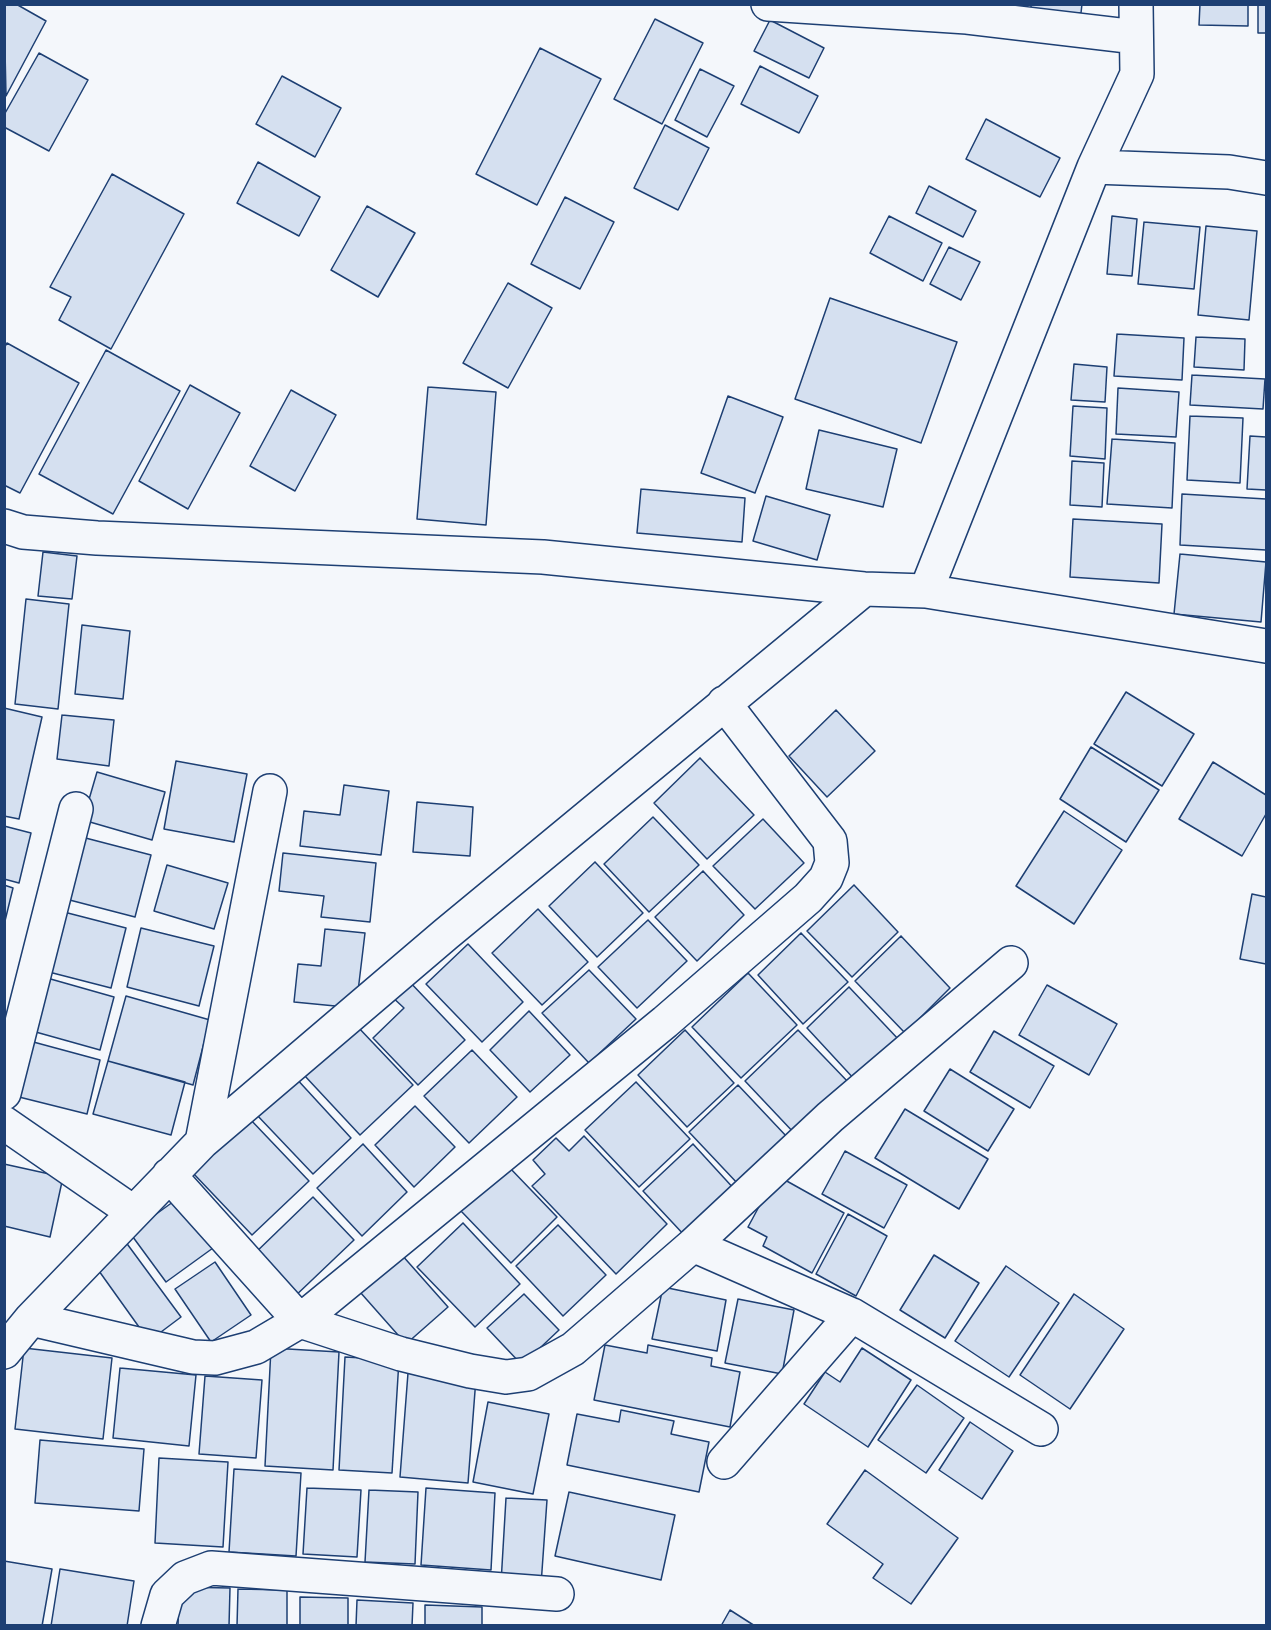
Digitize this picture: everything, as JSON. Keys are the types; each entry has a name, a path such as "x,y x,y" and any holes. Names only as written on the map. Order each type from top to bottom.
{"street":[{"path":"768,4 967,17 1136,37"},
{"path":"926,591 1094,166 1137,74 1136,4"},
{"path":"1094,166 1229,172 1266,178"},
{"path":"4,526 23,532 97,538 543,557 864,589 926,591 1266,646"},
{"path":"4,1352 31,1319 202,1142 724,703 864,589"},
{"path":"31,1319 193,1356 215,1358 256,1347 300,1321 665,1022 808,898 826,878 832,863 830,841 724,703"},
{"path":"202,1142 270,791"},
{"path":"4,1094 76,809"},
{"path":"169,1175 300,1321 402,1354 470,1371 506,1377 528,1374 573,1349 693,1245 830,1117 1011,963"},
{"path":"4,1123 133,1212"},
{"path":"693,1245 852,1316 1041,1429"},
{"path":"724,1462 852,1316"},
{"path":"158,1626 167,1595 185,1578 211,1568 557,1594"}],"building":[{"path":"4,4 16,4 46,21 6,96"},
{"path":"1031,4 1082,4 1081,13 1031,12"},
{"path":"1200,4 1248,4 1248,26 1199,25"},
{"path":"1258,4 1266,4 1266,33 1258,33"},
{"path":"655,19 703,43 662,124 614,99"},
{"path":"770,20 824,48 809,78 754,51"},
{"path":"540,48 601,79 537,205 476,174"},
{"path":"39,53 88,80 49,151 4,127 4,115"},
{"path":"760,66 818,96 799,133 741,104"},
{"path":"700,69 734,86 707,137 675,120"},
{"path":"282,76 341,108 315,157 256,124"},
{"path":"986,119 1060,158 1040,197 966,159"},
{"path":"665,125 709,148 678,210 634,188"},
{"path":"258,162 320,197 299,236 237,203"},
{"path":"112,174 184,214 111,349 59,320 71,297 50,287"},
{"path":"929,186 976,211 963,237 916,213"},
{"path":"565,197 614,222 580,289 531,264"},
{"path":"367,206 415,233 378,297 331,270"},
{"path":"889,216 942,243 923,281 870,253"},
{"path":"1112,216 1137,219 1132,276 1107,274"},
{"path":"1144,222 1200,227 1194,289 1138,284"},
{"path":"1206,226 1257,231 1249,320 1198,315"},
{"path":"949,247 980,262 961,300 930,284"},
{"path":"508,283 552,308 508,388 463,363"},
{"path":"830,298 957,342 921,443 795,399"},
{"path":"1117,334 1184,338 1182,380 1114,376"},
{"path":"1196,337 1245,339 1244,370 1194,367"},
{"path":"7,343 79,383 20,493 4,485 4,348"},
{"path":"106,350 180,391 113,514 39,474"},
{"path":"1074,364 1107,367 1105,402 1071,400"},
{"path":"1192,375 1265,379 1263,409 1190,405"},
{"path":"190,385 240,413 188,509 139,481"},
{"path":"428,387 496,392 486,525 417,519"},
{"path":"1118,388 1179,392 1176,437 1116,434"},
{"path":"291,390 336,415 295,491 250,466"},
{"path":"728,396 783,417 755,493 701,473"},
{"path":"1073,406 1107,408 1105,459 1070,456"},
{"path":"1190,416 1243,418 1240,483 1187,480"},
{"path":"819,430 897,449 883,507 806,489"},
{"path":"1250,436 1266,437 1266,490 1247,489"},
{"path":"1112,439 1175,443 1172,508 1107,504"},
{"path":"1072,461 1104,463 1102,507 1070,505"},
{"path":"641,489 745,498 742,542 637,533"},
{"path":"1182,494 1266,499 1266,550 1180,545"},
{"path":"766,496 830,515 817,560 753,541"},
{"path":"1073,519 1162,524 1159,583 1070,577"},
{"path":"43,552 77,556 72,599 38,596"},
{"path":"1180,554 1266,562 1261,622 1174,614"},
{"path":"26,599 69,604 58,709 15,704"},
{"path":"82,625 130,631 123,699 75,694"},
{"path":"1126,692 1194,734 1162,786 1094,744"},
{"path":"4,708 42,717 19,819 4,816"},
{"path":"836,710 875,751 827,797 789,756"},
{"path":"62,715 114,720 109,766 57,759"},
{"path":"1091,747 1159,790 1126,842 1060,799"},
{"path":"700,758 754,815 707,859 654,803"},
{"path":"176,761 247,774 234,842 164,829"},
{"path":"1213,762 1266,795 1266,814 1242,856 1179,819"},
{"path":"97,772 165,792 152,840 83,820"},
{"path":"344,785 389,791 381,855 300,846 304,811 340,815"},
{"path":"417,802 473,807 470,856 413,852"},
{"path":"1064,811 1122,850 1074,924 1016,886"},
{"path":"653,817 699,865 649,912 604,864"},
{"path":"763,819 804,863 755,909 713,866"},
{"path":"4,826 31,833 19,883 4,879"},
{"path":"74,835 151,855 135,917 58,897"},
{"path":"283,853 376,863 370,922 321,917 324,896 279,891"},
{"path":"595,862 643,913 597,957 549,906"},
{"path":"167,865 228,883 214,929 154,911"},
{"path":"703,871 744,915 697,961 655,917"},
{"path":"4,885 13,888 4,925"},
{"path":"854,885 898,932 852,977 807,931"},
{"path":"1252,894 1266,897 1266,964 1240,959"},
{"path":"538,909 588,962 542,1005 492,953"},
{"path":"60,911 126,928 111,988 45,971"},
{"path":"648,920 687,961 637,1008 598,967"},
{"path":"141,928 214,946 199,1006 127,987"},
{"path":"325,929 365,933 356,1008 294,1002 298,964 321,966"},
{"path":"801,933 848,982 803,1024 758,975"},
{"path":"901,936 950,988 905,1033 855,981"},
{"path":"468,944 523,1002 482,1042 426,984"},
{"path":"589,970 636,1019 589,1063 542,1013"},
{"path":"748,973 797,1025 741,1078 692,1027"},
{"path":"40,976 114,997 100,1050 25,1029"},
{"path":"406,978 465,1040 418,1085 373,1038 404,1008 389,994"},
{"path":"1047,985 1117,1024 1089,1075 1019,1035"},
{"path":"849,987 900,1041 856,1081 807,1028"},
{"path":"126,996 210,1020 193,1085 108,1061"},
{"path":"529,1011 570,1055 530,1092 490,1050"},
{"path":"356,1025 413,1085 360,1135 304,1075"},
{"path":"685,1030 734,1083 687,1127 638,1075"},
{"path":"798,1030 850,1084 796,1135 745,1081"},
{"path":"994,1031 1054,1066 1030,1108 970,1072"},
{"path":"26,1040 100,1060 87,1114 11,1095"},
{"path":"472,1050 517,1097 469,1143 424,1096"},
{"path":"108,1061 185,1082 171,1135 93,1114"},
{"path":"950,1069 1014,1109 988,1151 924,1111"},
{"path":"294,1076 351,1138 313,1174 255,1113"},
{"path":"636,1082 690,1139 639,1187 585,1130"},
{"path":"738,1085 788,1138 739,1185 689,1132"},
{"path":"415,1106 455,1147 414,1187 375,1145"},
{"path":"905,1109 988,1159 959,1209 875,1158"},
{"path":"249,1118 309,1181 252,1235 192,1172"},
{"path":"584,1136 667,1224 616,1274 532,1186 545,1174 533,1160 556,1138 569,1151"},
{"path":"363,1144 407,1192 362,1236 317,1188"},
{"path":"693,1144 736,1191 686,1237 643,1191"},
{"path":"845,1151 907,1185 884,1228 822,1194"},
{"path":"4,1164 63,1177 50,1237 4,1226"},
{"path":"508,1166 557,1217 511,1263 461,1211"},
{"path":"776,1175 844,1213 812,1273 763,1246 767,1237 748,1227"},
{"path":"313,1197 354,1240 291,1300 251,1257"},
{"path":"177,1199 213,1248 166,1282 130,1233"},
{"path":"848,1214 887,1236 856,1296 816,1274"},
{"path":"463,1223 520,1284 475,1327 417,1267"},
{"path":"558,1225 606,1275 563,1316 516,1266"},
{"path":"125,1241 181,1317 149,1341 94,1264"},
{"path":"401,1254 448,1307 406,1344 360,1292"},
{"path":"934,1255 979,1283 945,1338 900,1310"},
{"path":"215,1262 251,1315 211,1342 175,1289"},
{"path":"1006,1266 1059,1303 1009,1377 955,1341"},
{"path":"663,1287 726,1300 717,1351 652,1339"},
{"path":"524,1294 559,1330 522,1365 487,1328"},
{"path":"1074,1294 1124,1329 1070,1409 1020,1375"},
{"path":"738,1299 794,1310 782,1374 725,1363"},
{"path":"605,1345 647,1353 648,1345 712,1358 711,1366 740,1372 730,1427 594,1400"},
{"path":"24,1348 112,1358 103,1439 15,1429"},
{"path":"271,1348 339,1352 333,1470 265,1466"},
{"path":"862,1348 911,1380 868,1447 804,1404 825,1372 840,1382"},
{"path":"345,1357 399,1360 392,1473 339,1470"},
{"path":"120,1368 196,1375 189,1446 113,1438"},
{"path":"408,1373 476,1378 468,1483 400,1477"},
{"path":"205,1376 262,1380 256,1458 199,1454"},
{"path":"917,1385 964,1418 926,1473 878,1440"},
{"path":"488,1402 549,1414 533,1494 473,1482"},
{"path":"621,1410 674,1421 671,1434 709,1442 699,1492 567,1465 577,1414 619,1422"},
{"path":"970,1422 1013,1451 982,1499 939,1470"},
{"path":"40,1440 144,1449 139,1511 35,1503"},
{"path":"159,1458 228,1462 223,1547 155,1543"},
{"path":"234,1469 301,1473 296,1556 229,1552"},
{"path":"865,1470 958,1538 911,1604 873,1578 883,1564 827,1524"},
{"path":"307,1488 361,1490 357,1557 303,1554"},
{"path":"426,1488 495,1493 491,1570 421,1565"},
{"path":"369,1490 418,1492 415,1564 365,1562"},
{"path":"569,1492 675,1515 661,1580 555,1556"},
{"path":"506,1498 547,1500 541,1585 501,1583"},
{"path":"4,1561 52,1569 42,1626 4,1626"},
{"path":"60,1569 134,1581 127,1626 51,1626"},
{"path":"179,1587 230,1588 229,1626 178,1626"},
{"path":"238,1589 287,1590 287,1626 237,1626"},
{"path":"300,1597 348,1598 348,1626 300,1626"},
{"path":"357,1600 413,1603 412,1626 356,1626"},
{"path":"425,1605 482,1607 482,1626 425,1626"},
{"path":"730,1610 755,1626 721,1626"}]}
